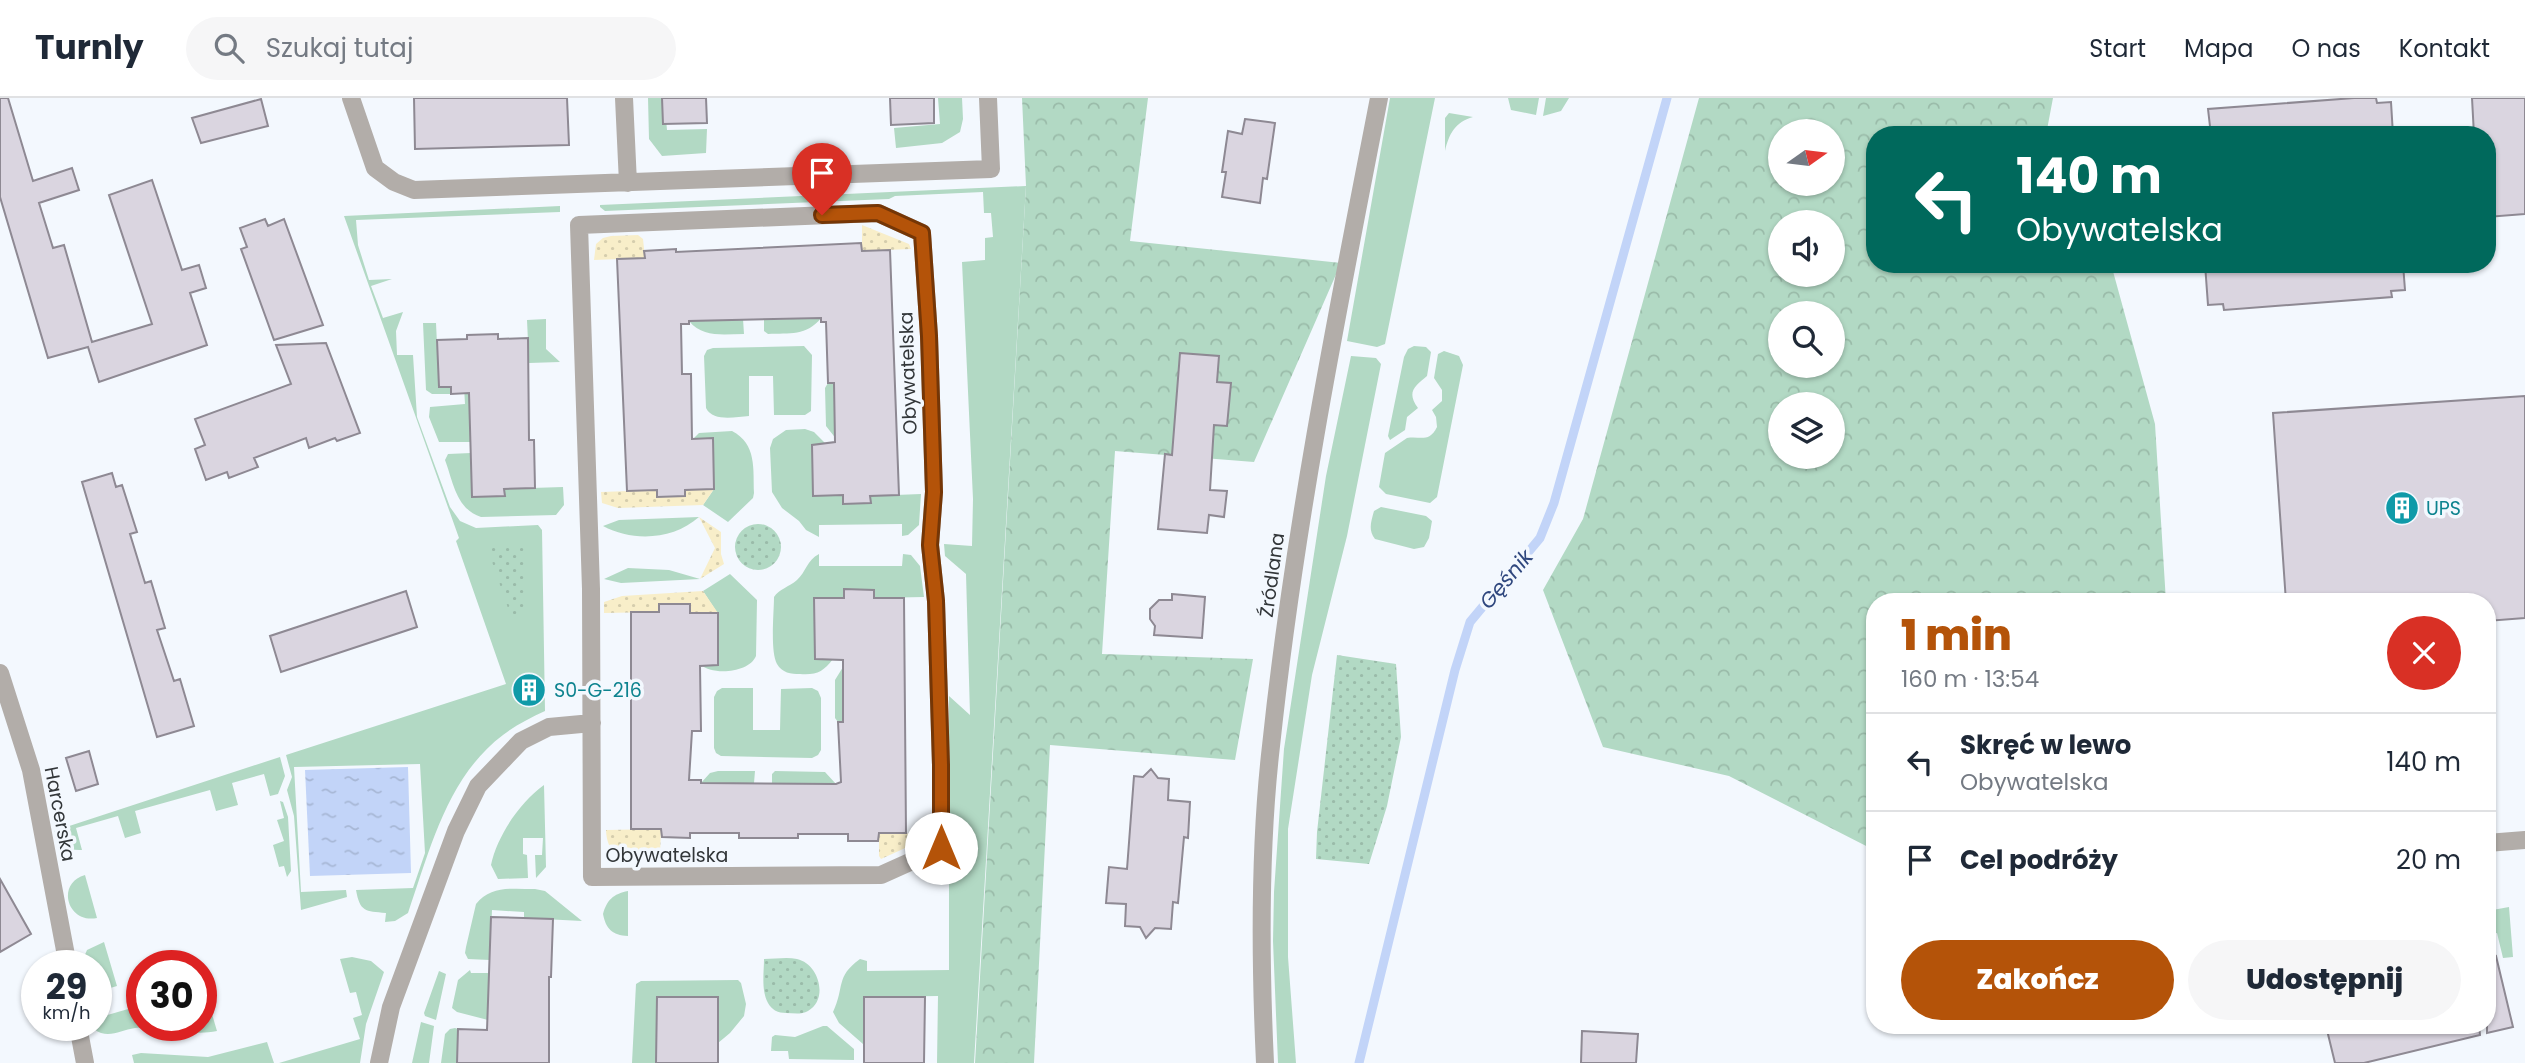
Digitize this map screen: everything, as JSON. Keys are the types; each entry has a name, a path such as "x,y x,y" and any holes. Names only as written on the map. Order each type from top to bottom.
{"street":[{"path":"351,98 375,168 394,182 414,190 991,169 988,98"},
{"path":"624,98 628,183"},
{"name":"Źródlana","path":"1265,1063 1262,926 1270,747 1305,487 1379,98"},
{"name":"Obywatelska","path":"878,213 922,233 929,336 933,479 930,545 936,614 941,848 881,875 592,877 592,723 591,578 579,225 878,213"},
{"name":"Harcerska","path":"0,673 31,770 65,950"},
{"path":"379,1063 395,995 456,831 478,786 521,741 549,727 592,723"},
{"path":"2496,843 2525,841"},
{"path":"81,1041 85,1063"}],"green space":[{"path":"648,98 664,98 667,130 707,129 706,153 662,156 649,139"},
{"path":"938,98 962,98 963,119 960,132 942,143 896,148 894,128 940,124"},
{"path":"1022,98 1148,98 1130,241 1341,263 1254,462 1115,451 1102,654 1253,659 1235,760 1050,745 1034,1063 975,1063 1026,186"},
{"path":"1390,98 1435,98 1385,344 1377,347 1347,341"},
{"path":"1508,98 1539,98 1536,115 1511,110"},
{"path":"1546,98 1569,98 1561,111 1543,116"},
{"path":"1699,98 2053,98 2048,126 1866,126 1866,273 2113,273 2155,424 2165,593 1866,593 1866,846 1729,776 1603,747 1543,590 1583,519"},
{"path":"1449,113 1473,117 1454,130 1445,151 1445,118"},
{"path":"1026,186 974,1063 937,1063 938,996 865,997 863,1044 839,1023 833,1012 847,971 860,959 867,961 867,971 949,970 949,696 970,715 966,574 945,556 944,544 972,546 973,499 962,262 985,260 985,238 993,237 991,213 984,213 983,192 895,196 889,199 605,211 600,205"},
{"path":"560,206 560,212 356,220 358,245 369,280 392,279 371,286 383,318 403,312 396,331 397,355 413,355 417,417 450,507 460,521 476,528 538,525 542,530 545,711 503,735 484,752 468,772 443,816 408,913 395,921 385,922 386,913 365,909 359,903 356,890 413,888 425,853 420,764 294,767 301,892 346,890 347,897 301,910 294,816 287,790 292,777 286,755 506,684 456,541 459,538 344,216"},
{"path":"821,318 804,331 768,334 764,331 764,320"},
{"path":"546,319 546,349 560,362 529,363 527,320"},
{"path":"743,319 744,334 707,333 689,321"},
{"path":"423,323 436,323 439,387 451,387 451,394 432,394 426,390"},
{"path":"804,346 812,355 811,411 805,415 774,415 773,376 749,376 749,416 719,417 706,408 704,356 707,350"},
{"path":"1414,346 1426,347 1431,352 1427,376 1412,393 1418,408 1407,417 1405,430 1390,440 1388,436 1404,357 1408,349"},
{"path":"1444,351 1459,356 1463,365 1437,497 1430,503 1386,494 1379,487 1385,453 1407,438 1428,437 1437,427 1432,410 1442,401 1442,390 1434,378 1438,354"},
{"path":"1351,356 1376,358 1381,364 1347,536 1312,675 1288,829 1288,957 1296,1063 1278,1063 1273,941 1284,749 1326,476"},
{"path":"828,383 834,383 834,398 839,398 837,440 826,426 825,388"},
{"path":"476,386 477,442 439,442 429,417 430,407 465,404 464,387"},
{"path":"805,429 814,432 827,445 812,446 813,496 843,495 844,504 870,503 870,496 921,494 919,525 908,535 902,536 902,524 819,525 819,537 806,530 782,508 772,492 770,448 773,439 786,430"},
{"path":"732,431 740,436 750,450 754,493 753,498 728,522 703,505 714,489 713,438 693,439 699,433"},
{"path":"471,453 473,497 505,495 504,489 563,487 564,505 556,515 481,517 473,513 461,501 445,460 448,454"},
{"path":"1381,507 1426,516 1432,521 1429,538 1424,547 1414,549 1375,539 1371,532 1371,522 1374,511"},
{"path":"699,517 677,530 652,536 627,535 603,526 619,520"},
{"path":"758,524 774,531 781,547 774,563 758,570 742,563 735,547 742,531"},
{"path":"526,546 526,616 511,617 487,547"},
{"path":"819,554 819,566 902,566 903,554 911,555 920,566 924,597 874,598 874,590 844,589 844,598 814,598 815,659 833,659 823,670 815,673 790,673 779,667 775,658 774,597 797,580 812,559"},
{"path":"628,568 669,570 700,579 621,583 604,579"},
{"path":"730,574 757,600 756,656 752,662 738,669 713,670 700,664 718,664 718,614 703,591"},
{"path":"1337,655 1396,664 1401,737 1387,806 1369,864 1316,859"},
{"path":"843,667 844,722 838,722 835,718 835,680"},
{"path":"722,688 753,688 753,730 780,730 781,689 812,688 818,691 821,698 821,750 818,755 812,758 721,756 716,753 714,697"},
{"path":"280,757 285,776 278,794 270,796 264,774 232,783 238,805 216,811 210,790 135,811 141,833 125,838 118,816 76,828 82,850 64,846 54,831"},
{"path":"755,771 754,783 701,783 710,773"},
{"path":"775,771 825,772 836,784 772,784 772,774"},
{"path":"544,785 546,867 536,878 535,855 542,855 543,838 523,838 528,878 498,879 491,865 498,843 518,810"},
{"path":"280,801 283,802 288,817 291,871 287,877 284,866 279,867 273,845 284,841 277,820 284,818"},
{"path":"85,875 97,918 79,915 69,902 70,886"},
{"path":"495,891 545,891 582,921 524,918 524,912 492,910 490,960 468,959 465,953 476,904"},
{"path":"628,891 628,936 611,930 603,914 611,898"},
{"path":"2509,907 2513,957 2503,958 2496,933 2496,909"},
{"path":"104,942 106,950 87,950"},
{"path":"352,957 371,961 384,972 366,1024 360,1063 279,1063 360,1039 353,1018 362,1015 356,992 350,993 340,959"},
{"path":"785,958 805,962 816,974 819,982 820,991 814,1006 800,1013 780,1012 771,1008 764,993 764,959"},
{"path":"112,969 117,986 112,988"},
{"path":"470,970 471,973 489,973 488,1020 457,1012 452,1008 458,980"},
{"path":"439,971 446,974 436,1020 424,1013"},
{"path":"738,980 746,1004 744,1016 718,1043 718,997 657,997 656,1063 632,1063 636,984 641,981"},
{"path":"126,1010 126,1030 112,1033 112,1014"},
{"path":"421,1022 434,1026 429,1063 412,1063"},
{"path":"827,1026 854,1049 854,1060 789,1059 788,1051 771,1051 772,1037 775,1035 795,1037"},
{"path":"458,1029 457,1063 441,1063 445,1034"},
{"path":"267,1042 274,1063 134,1063 132,1055 141,1053 208,1057"}],"sand":[{"path":"862,225 909,244 911,249 862,251"},
{"path":"638,235 643,239 645,258 594,260 596,244 603,238"},
{"path":"714,489 703,505 618,508 602,503 601,492 657,490 657,497 685,497 685,490"},
{"path":"699,517 721,532 724,564 700,579 715,548"},
{"path":"703,591 718,613 690,613 690,604 660,604 659,612 604,613 604,602 622,596"},
{"path":"661,829 660,856 641,857 617,853 611,848 606,830"},
{"path":"879,833 927,834 925,839 881,859"}],"water":[{"path":"408,767 411,873 310,876 305,770"}],"building":[{"path":"0,98 8,98 33,181 72,168 79,190 39,203 53,248 64,245 92,342 152,324 109,195 152,180 182,270 199,265 206,288 190,293 207,345 99,382 88,347 48,358 0,197"},
{"path":"414,98 567,98 569,145 415,149"},
{"path":"662,98 706,98 707,123 663,124"},
{"path":"890,98 934,98 934,123 891,125"},
{"path":"2376,98 2377,103 2391,102 2392,126 2210,126 2208,109"},
{"path":"2472,98 2525,98 2525,214 2496,216 2496,126 2474,126"},
{"path":"261,99 268,126 201,143 192,118"},
{"path":"1245,119 1275,123 1267,179 1263,178 1260,203 1222,197 1226,172 1222,172 1228,131 1242,134"},
{"path":"265,219 268,226 284,219 323,325 274,340 241,249 247,247 240,228"},
{"path":"861,243 862,251 890,250 899,495 870,496 871,503 843,504 843,495 813,496 812,445 835,442 834,383 828,383 826,322 821,322 821,318 689,321 689,324 681,324 682,374 691,374 692,439 713,438 714,489 685,490 685,496 657,497 657,490 627,491 617,259 645,258 644,251 676,249 676,252"},
{"path":"2206,273 2404,273 2405,290 2391,291 2392,297 2224,310 2223,304 2208,305"},
{"path":"498,334 498,339 528,338 529,440 534,440 535,488 504,489 505,496 472,497 469,393 451,394 451,387 439,387 437,340"},
{"path":"326,343 360,433 337,441 335,438 309,448 306,438 254,458 258,467 229,478 227,472 206,480 195,449 205,445 195,419 291,384 276,345"},
{"path":"1180,353 1219,356 1217,382 1231,383 1227,426 1214,425 1210,490 1227,491 1224,517 1209,515 1207,533 1158,529 1165,454 1172,455"},
{"name":"UPS","path":"2525,396 2525,618 2496,620 2496,593 2285,593 2273,413"},
{"path":"112,473 116,487 122,485 137,532 130,534 145,583 151,581 165,628 157,630 174,681 180,679 194,726 157,737 82,482"},
{"path":"844,589 874,590 874,598 904,598 906,833 879,833 878,841 848,841 848,834 798,834 798,838 739,838 739,833 690,833 690,838 662,837 661,829 631,829 631,612 659,612 659,604 690,604 690,613 718,613 718,665 700,666 701,731 692,731 689,780 701,780 701,783 836,784 841,782 838,722 843,722 843,660 815,659 814,598 844,598"},
{"path":"406,591 417,627 281,672 270,636"},
{"path":"1172,594 1205,597 1202,638 1154,635 1155,626 1150,619 1150,609 1159,600 1172,600"},
{"path":"89,751 98,784 76,791 66,758"},
{"path":"1151,769 1158,778 1169,779 1168,800 1190,802 1188,838 1184,837 1178,903 1173,902 1171,929 1155,928 1146,938 1140,927 1125,926 1126,904 1106,903 1109,867 1127,869 1134,776 1143,777"},
{"path":"0,879 31,934 0,952"},
{"path":"491,917 553,919 549,977 549,1063 457,1063 458,1029 487,1030"},
{"path":"2496,956 2513,1027 2496,1031"},
{"path":"657,997 718,997 718,1063 656,1063"},
{"path":"864,997 925,997 924,1063 864,1063"},
{"path":"1582,1031 1638,1034 1636,1063 1581,1063"},
{"path":"2328,1034 2480,1034 2364,1063 2335,1063"}],"waterway":[{"name":"Gęśnik","path":"1359,1063 1455,670 1470,622 1540,538 1554,503 1667,98"}],"place":[{"name":"UPS","path":"2402,508"},
{"name":"S0-G-216","path":"529,690"}],"route":[{"path":"822,215 878,213 922,233 929,336 934,492 930,545 936,601 941,848"}]}
